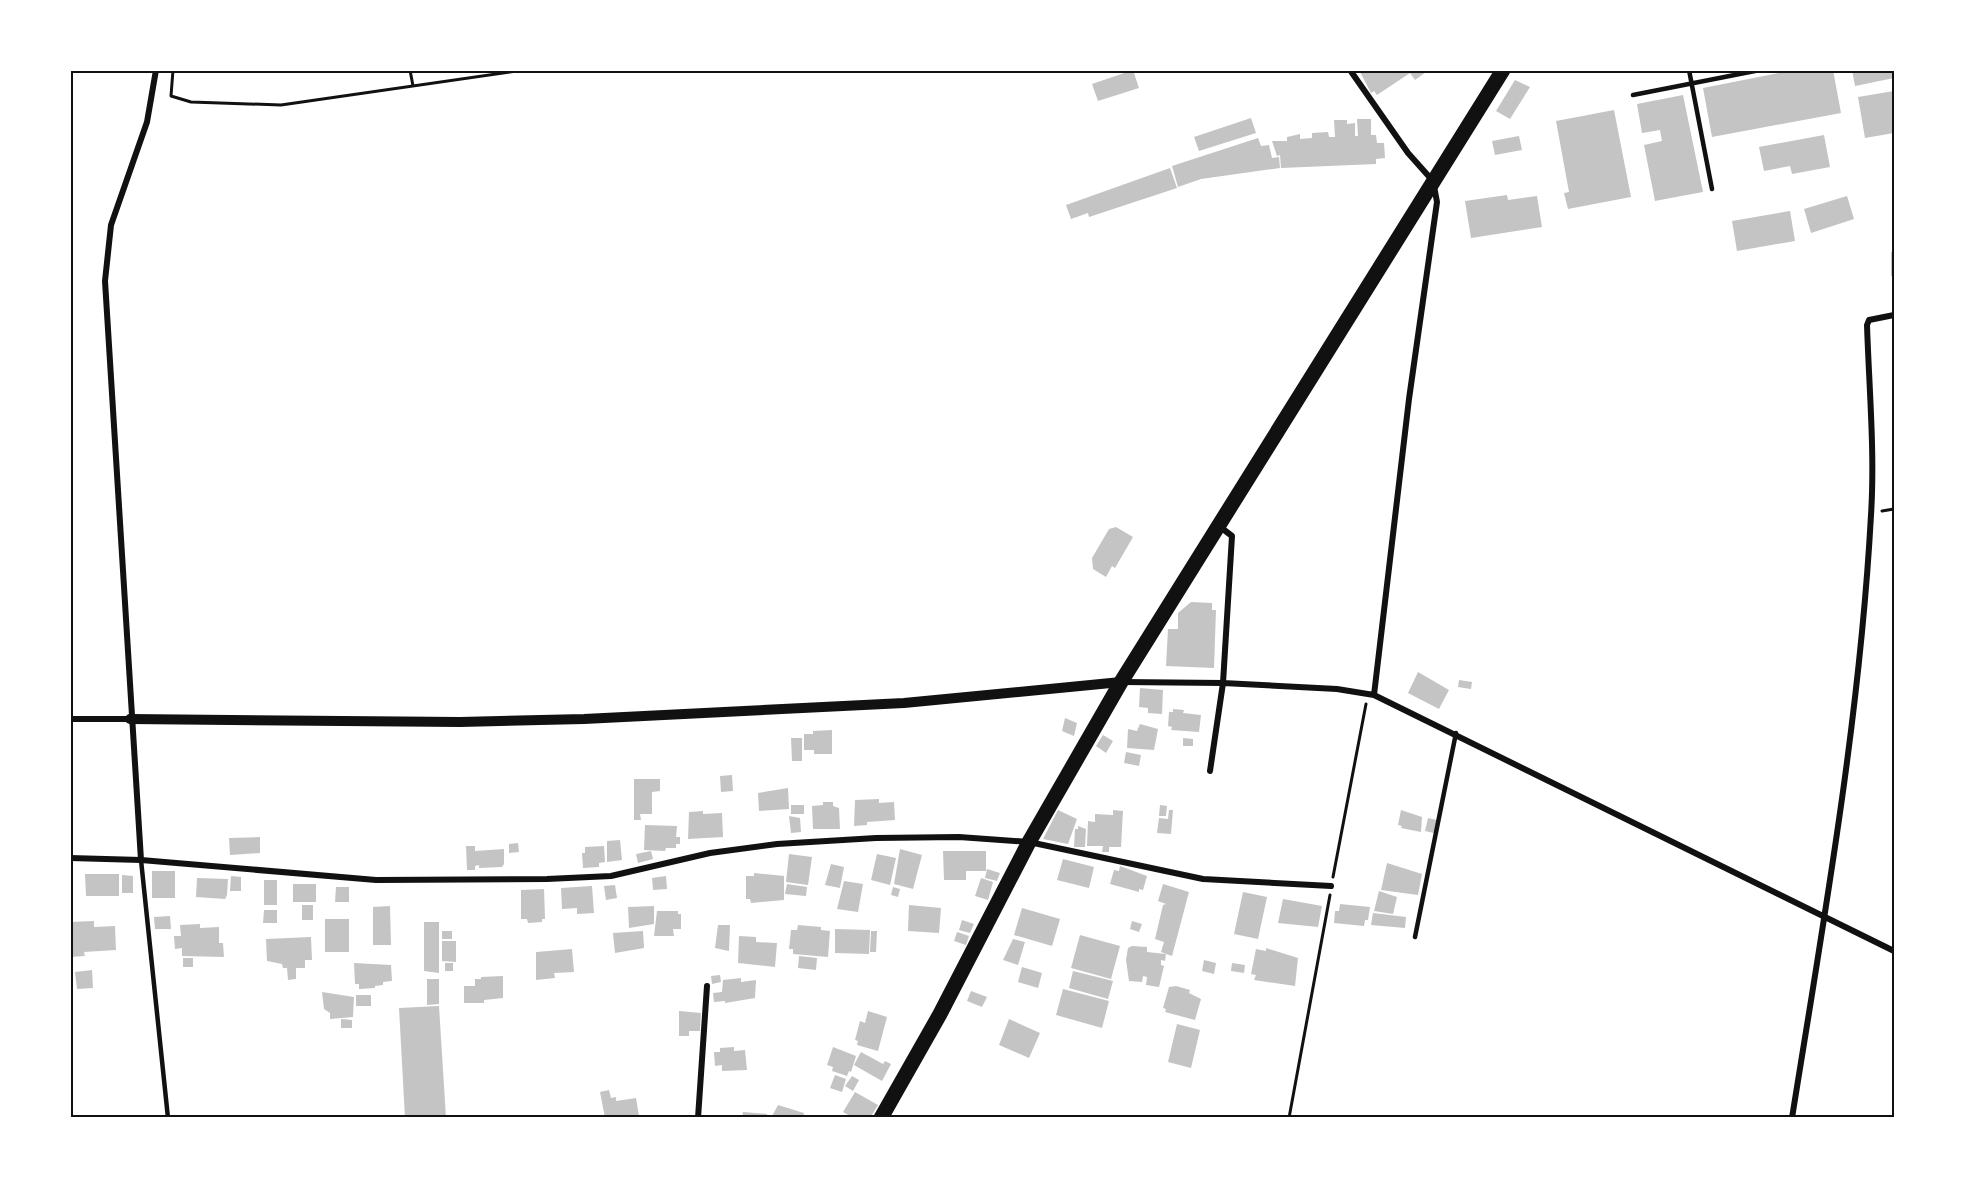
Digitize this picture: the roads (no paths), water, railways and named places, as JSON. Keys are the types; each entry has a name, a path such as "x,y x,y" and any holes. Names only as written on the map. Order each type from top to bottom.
{"main road":[{"path":"881,1118 945,1005 1029,842 1121,682 1503,70"}],"street":[{"path":"141,860 130,719 105,281 111,225 147,122 156,70"},
{"path":"1350,70 1408,153 1432,181 1437,202 1371,694"},
{"path":"1792,1118 1825,917 1853,702 1872,513 1867,325 1869,320 1894,315"},
{"path":"1210,771 1223,683 1232,536 1219,526"},
{"path":"70,719 460,722 584,719 904,703 1121,682 1223,683 1337,689 1371,694 1456,733 1894,951"},
{"path":"70,858 141,860 376,880 548,879 611,876 710,853 777,844 876,838 959,837 1029,842 1203,879 1331,886"},
{"path":"698,1118 707,986"}],"lane":[{"path":"1689,70 1712,189"},
{"path":"1632,95 1760,70"},
{"path":"1415,937 1456,733"},
{"path":"141,860 168,1118"}]}
